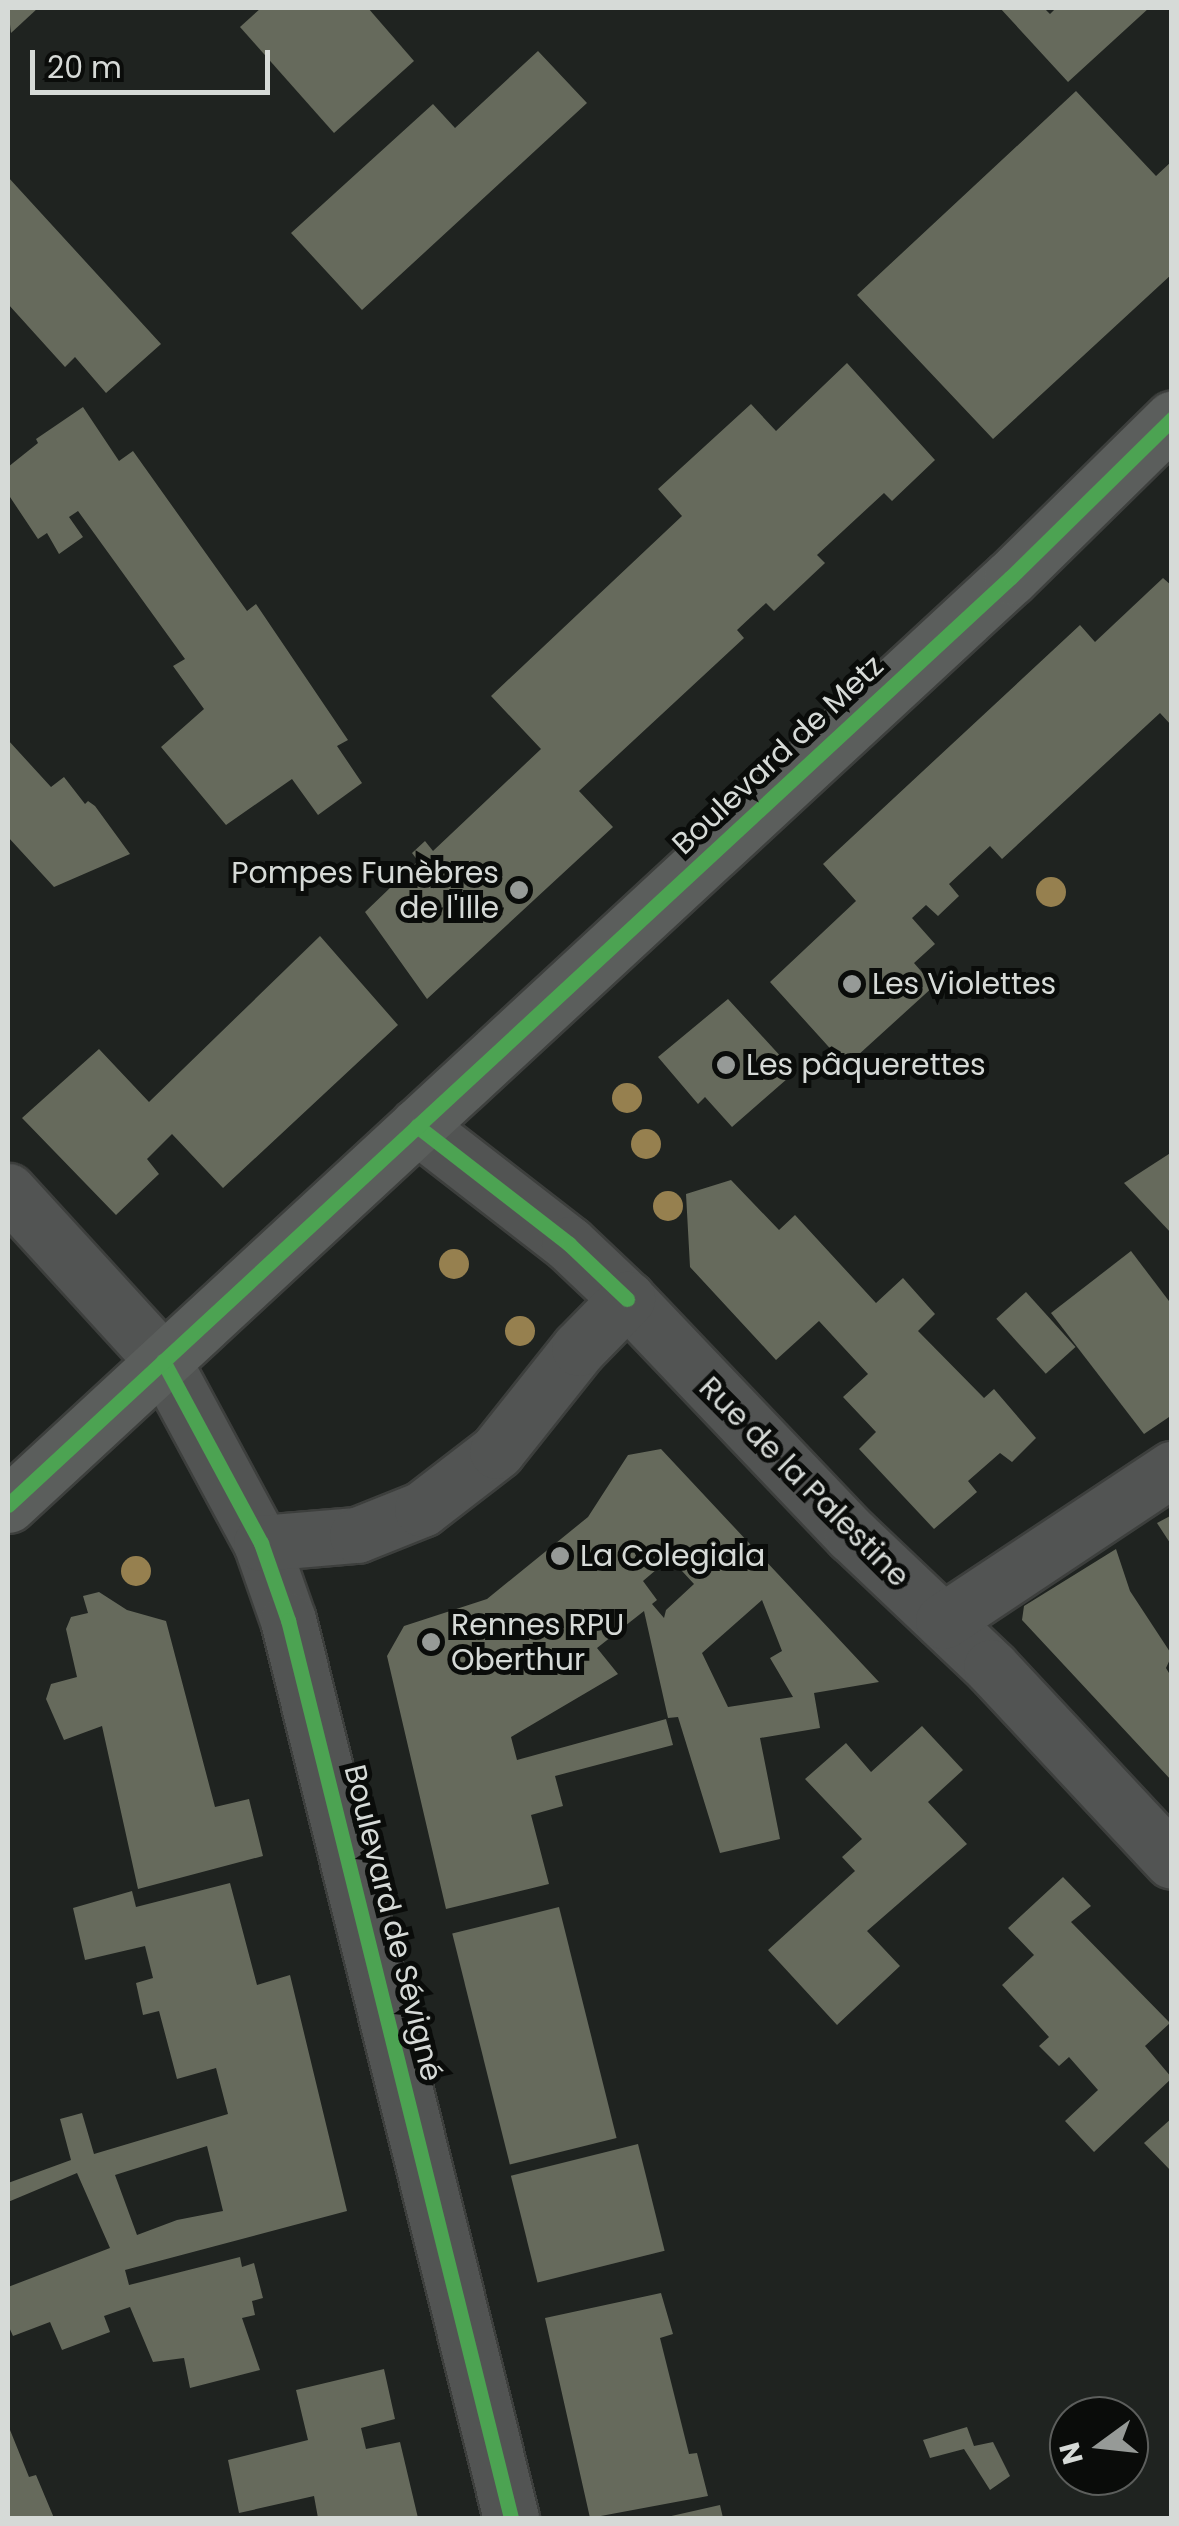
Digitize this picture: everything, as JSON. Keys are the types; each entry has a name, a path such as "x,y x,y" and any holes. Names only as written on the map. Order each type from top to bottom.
{"main road":[{"name":"Boulevard de Metz","path":"8,1505 1010,577 1172,419"}],"street":[{"name":"Rue de la Palestine","path":"417,1126 569,1244 627,1300 1172,1861"},
{"name":"Boulevard de Sévigné","path":"8,1191 164,1361 260,1542 288,1620 510,2518"},
{"path":"260,1542 357,1535 422,1508 497,1451 579,1348 627,1300"},
{"path":"943,1621 1172,1470"}],"building":[{"path":"8,8 38,8 11,33"},
{"path":"261,8 368,8 414,61 334,133 240,27"},
{"path":"1000,8 1044,8 1050,14 1056,8 1149,8 1068,82"},
{"path":"538,51 587,103 362,310 291,233 433,104 455,128"},
{"path":"1076,91 1156,176 1172,161 1172,274 993,439 857,295"},
{"path":"8,177 161,344 106,393 75,357 65,367 8,304"},
{"path":"847,363 935,460 892,501 884,493 817,555 825,563 774,611 766,603 737,630 744,638 579,791 613,827 427,999 365,912 418,861 412,853 425,841 433,851 541,749 491,696 682,516 658,489 751,404 776,431"},
{"path":"83,407 119,461 133,451 247,611 256,604 348,740 337,746 362,783 318,815 292,779 226,825 161,747 204,709 173,666 185,659 78,511 69,517 83,537 59,554 47,533 38,539 8,494 8,467 38,443 36,439"},
{"path":"1163,578 1172,586 1172,726 1160,713 1002,859 990,846 949,884 959,896 938,916 926,905 912,918 935,944 914,963 934,986 846,1066 770,982 856,901 823,864 1080,625 1095,642"},
{"path":"8,740 51,787 64,777 85,804 88,801 95,806 130,854 54,887 8,837"},
{"path":"320,936 398,1025 223,1188 172,1134 147,1159 159,1174 116,1215 22,1118 99,1049 149,1102"},
{"name":"Les pâquerettes","path":"728,999 795,1072 732,1127 705,1097 698,1104 658,1057"},
{"path":"1172,1152 1172,1234 1124,1183"},
{"path":"731,1180 779,1230 795,1215 876,1303 903,1278 935,1314 918,1331 984,1398 994,1389 1036,1438 1012,1462 1000,1453 968,1481 977,1492 934,1529 859,1449 876,1432 843,1397 868,1374 819,1321 776,1360 690,1267 686,1194"},
{"path":"1131,1251 1172,1305 1172,1415 1144,1434 1051,1313"},
{"path":"1026,1292 1076,1347 1046,1374 996,1319"},
{"path":"661,1449 879,1682 814,1693 820,1728 760,1738 780,1839 720,1853 678,1717 668,1718 644,1611 597,1648 618,1674 511,1737 517,1760 666,1719 673,1745 555,1776 563,1806 531,1815 549,1884 446,1909 387,1656 404,1626 487,1599 588,1517 628,1455","holes":["670,1558 694,1584 666,1610 664,1618 652,1604 657,1600 643,1581","762,1600 782,1651 770,1658 793,1697 728,1707 702,1653"]},
{"path":"1172,1515 1172,1546 1157,1523"},
{"path":"1116,1549 1130,1591 1172,1655 1166,1668 1172,1678 1172,1781 1022,1620 1024,1606"},
{"path":"99,1592 127,1610 166,1621 215,1807 249,1799 263,1856 138,1889 102,1726 64,1740 46,1699 51,1684 77,1677 66,1629 71,1617 88,1613 83,1596"},
{"path":"922,1726 963,1770 928,1802 967,1844 867,1931 900,1966 837,2025 768,1950 855,1871 842,1857 862,1839 805,1779 846,1743 871,1772"},
{"path":"1063,1877 1091,1906 1071,1922 1170,2023 1145,2046 1172,2078 1094,2152 1065,2121 1098,2090 1069,2057 1059,2066 1039,2046 1049,2037 1002,1985 1034,1955 1008,1928"},
{"path":"230,1883 257,1985 290,1975 347,2211 125,2270 129,2285 240,2257 242,2267 254,2263 263,2298 252,2301 255,2315 242,2318 260,2370 190,2388 184,2358 153,2362 130,2307 104,2316 110,2332 62,2350 50,2322 13,2336 8,2325 8,2287 110,2248 77,2173 8,2202 8,2183 71,2160 60,2119 82,2113 94,2154 228,2114 216,2068 177,2079 159,2011 143,2015 136,1983 153,1978 145,1946 85,1960 73,1908 132,1891 136,1907","holes":["207,2146 223,2211 177,2220 137,2235 115,2175"]},
{"path":"559,1907 617,2138 510,2165 452,1934"},
{"path":"1172,2118 1172,2172 1144,2143"},
{"path":"638,2144 665,2251 538,2282 511,2176"},
{"path":"661,2293 673,2334 660,2338 689,2454 697,2453 708,2496 590,2518 545,2318"},
{"path":"384,2369 395,2419 361,2428 366,2449 400,2442 418,2518 318,2518 314,2496 239,2513 228,2460 308,2440 296,2390"},
{"path":"8,2425 29,2477 36,2475 54,2518 8,2518"},
{"path":"967,2427 974,2446 993,2442 1010,2476 990,2490 964,2449 930,2458 923,2440"},
{"path":"720,2505 723,2518 667,2518 667,2517"}],"cycle path":[{"path":"8,1505 1011,577 1172,419"},
{"path":"417,1126 569,1244 627,1299"},
{"path":"163,1361 261,1543 288,1620 511,2518"}],"place":[{"name":"Pompes Funèbres de l'Ille","path":"519,890"},
{"name":"Les Violettes","path":"852,984"},
{"name":"Les pâquerettes","path":"726,1065"},
{"name":"La Colegiala","path":"560,1556"},
{"name":"Rennes RPU Oberthur","path":"431,1642"}]}
